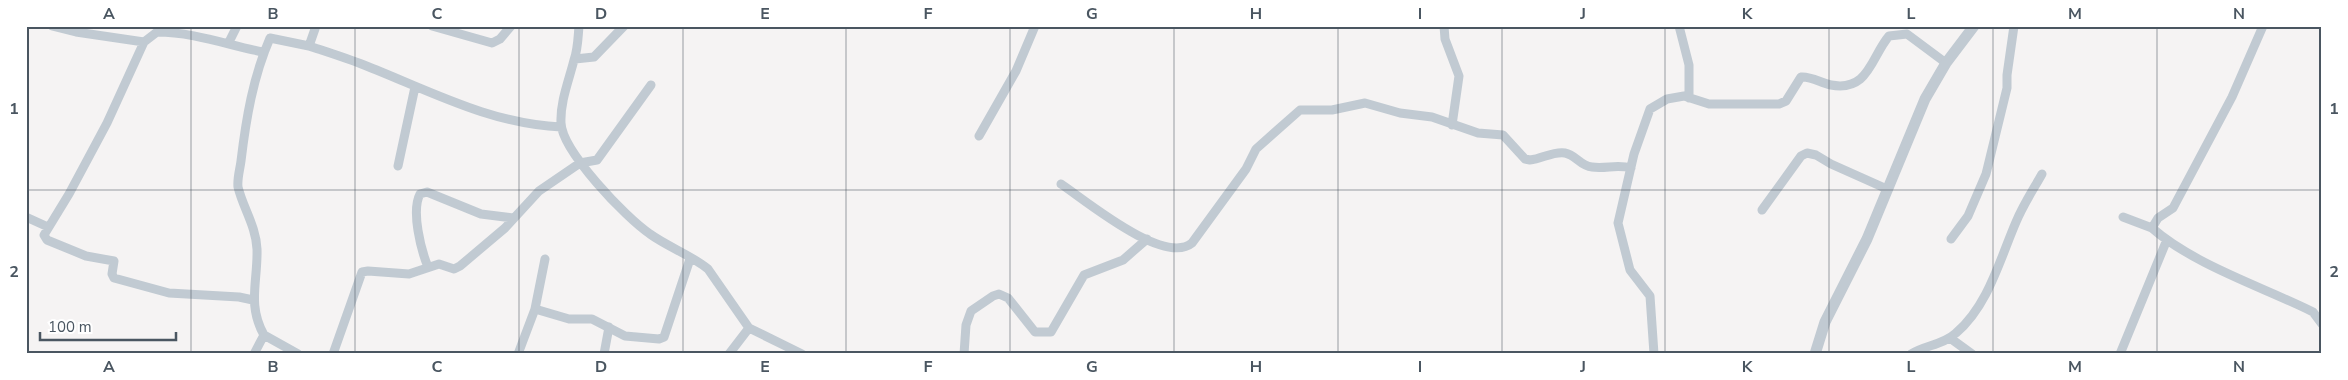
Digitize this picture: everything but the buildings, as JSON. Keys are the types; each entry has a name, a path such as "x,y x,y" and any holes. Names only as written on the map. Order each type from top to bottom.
{"street":[{"path":"52,26 76,32 144,42"},
{"path":"229,42 237,26"},
{"path":"309,46 316,26"},
{"path":"432,26 492,43 500,39 511,26"},
{"path":"579,26 575,59 563,100 561,127 580,163 628,217 649,234 708,269 749,328 802,354"},
{"path":"575,59 594,58 624,26"},
{"path":"979,136 1016,71 1035,26"},
{"path":"1444,26 1445,39 1459,76 1452,126"},
{"path":"1679,26 1689,65 1690,98"},
{"path":"1815,354 1825,322 1867,238 1924,99 1946,63 1974,26"},
{"path":"1950,239 1968,216 1986,174 2007,88 2006,75 2014,26"},
{"path":"2152,228 2158,218 2173,208 2183,192 2232,97 2263,26"},
{"path":"253,300 239,296 169,293 114,278 112,274 114,261 86,256 45,240 44,235 69,194 107,123 144,42 157,32 168,29 229,42 263,52"},
{"path":"1654,354 1650,296 1632,273 1618,229 1618,218 1631,168 1650,109 1675,97 1690,98 1709,104 1779,104 1786,101 1801,77 1840,86 1857,81 1867,76 1880,47 1889,36 1907,34 1946,63"},
{"path":"298,354 264,335 256,316 253,300 257,246 250,213 238,183 251,98 263,52 272,37 309,46 362,64 415,87 495,116 561,127"},
{"path":"333,354 362,272 368,270 409,274 439,264 456,269 492,240 539,191 580,163 597,160 651,85"},
{"path":"398,166 415,87"},
{"path":"1061,184 1120,227 1146,239 1174,247 1190,245 1246,169 1256,149 1300,110 1332,110 1365,103 1400,112 1424,115 1452,126 1478,133 1504,135 1525,158 1530,160 1565,153 1573,156 1582,164 1593,168 1615,165 1631,168"},
{"path":"1762,210 1801,156 1807,153 1816,155 1831,164 1887,189"},
{"path":"1911,354 1950,338 1962,328 1986,292 2017,219 2042,174"},
{"path":"428,267 419,232 417,200 420,194 427,192 481,214 513,218"},
{"path":"26,217 48,227"},
{"path":"2123,218 2152,228 2166,242 2313,312 2322,324"},
{"path":"964,354 966,325 971,310 993,296 999,294 1008,298 1036,332 1052,332 1084,275 1124,260 1146,239"},
{"path":"2120,354 2166,242"},
{"path":"518,354 535,309 545,259"},
{"path":"535,309 569,319 592,319 625,336 653,340 664,337 690,259"},
{"path":"604,354 609,327"},
{"path":"729,354 749,328"},
{"path":"254,354 264,335"},
{"path":"1950,338 1972,354"}]}
